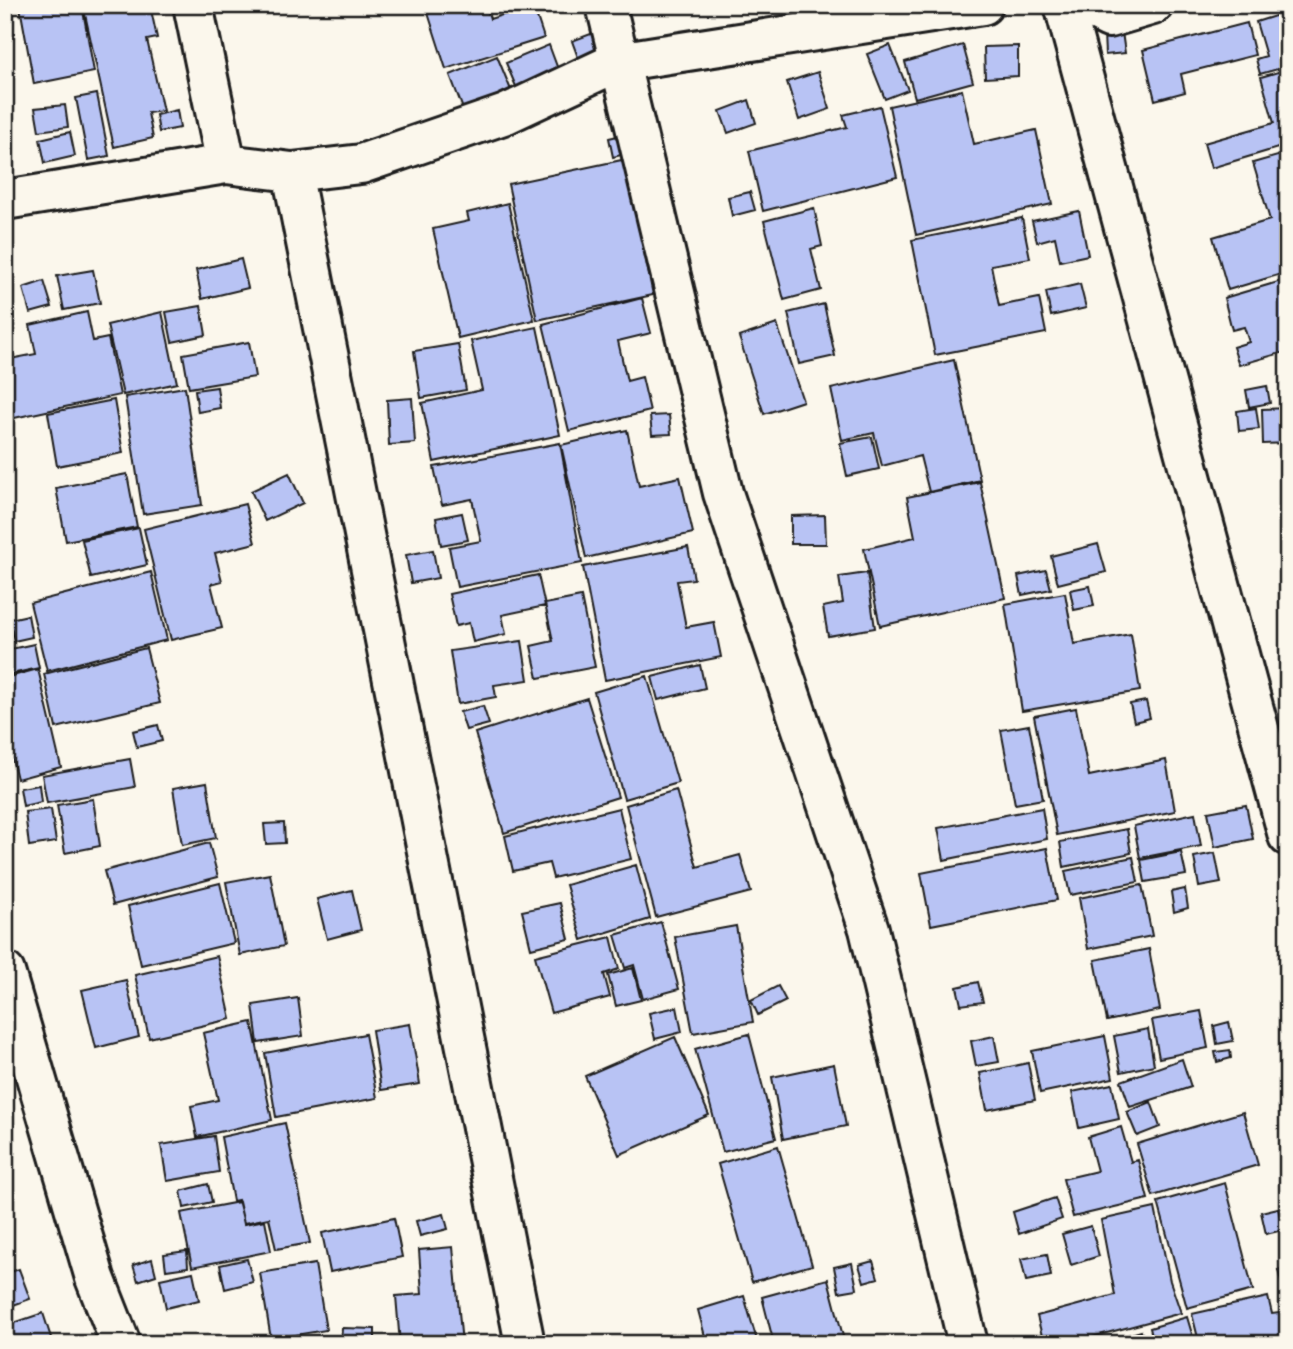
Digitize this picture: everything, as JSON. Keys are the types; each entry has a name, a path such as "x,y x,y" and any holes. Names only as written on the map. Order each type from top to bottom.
{"street":[{"path":"193,5 226,164"},
{"path":"606,5 617,62 723,493 869,929 968,1344"},
{"path":"5,200 226,164 292,172 361,164 506,114 617,62 983,5"},
{"path":"1064,5 1288,836"},
{"path":"1084,5 1109,18 1153,5"},
{"path":"292,172 525,1344"},
{"path":"5,972 95,1278 121,1344"}],"building":[{"path":"82,5 94,72 34,84 20,7"},
{"path":"83,5 150,5 157,38 147,40 163,111 148,113 153,138 114,147"},
{"path":"452,5 486,5 490,19 533,5 544,38 446,69 428,13"},
{"path":"1281,5 1288,5 1288,25 1286,25"},
{"path":"1278,15 1288,48 1288,66 1260,74 1256,59 1266,56 1256,22"},
{"path":"1247,23 1255,55 1181,74 1185,92 1155,100 1143,50"},
{"path":"596,32 605,53 580,63 572,41"},
{"path":"1122,32 1125,53 1105,55 1104,33"},
{"path":"549,45 559,72 517,89 506,63"},
{"path":"890,45 908,90 885,99 867,54"},
{"path":"963,45 973,82 915,98 905,62"},
{"path":"1018,46 1018,76 985,78 984,47"},
{"path":"497,56 511,90 463,109 450,75"},
{"path":"1288,69 1288,145 1211,168 1204,143 1274,123 1261,77"},
{"path":"818,72 830,109 799,120 787,82"},
{"path":"962,90 974,144 1036,130 1052,204 916,235 889,106"},
{"path":"97,94 109,156 88,160 76,98"},
{"path":"749,100 756,123 728,133 720,111"},
{"path":"65,105 68,127 39,131 35,108"},
{"path":"880,106 897,177 763,211 749,151 847,127 843,115"},
{"path":"177,110 180,128 159,132 156,115"},
{"path":"70,132 75,156 45,163 40,139"},
{"path":"630,133 633,152 613,157 609,138"},
{"path":"1288,153 1288,272 1228,290 1213,237 1270,220 1253,163"},
{"path":"636,157 655,244 643,246 653,295 537,320 508,184"},
{"path":"750,192 755,210 732,216 728,197"},
{"path":"508,203 534,320 458,338 433,229 469,221 467,213"},
{"path":"814,208 822,246 811,249 821,290 784,300 764,221"},
{"path":"1079,211 1088,255 1060,261 1055,237 1037,242 1032,221"},
{"path":"1022,218 1030,258 991,265 999,306 1039,298 1046,333 935,355 912,240"},
{"path":"241,259 248,288 202,299 196,270"},
{"path":"93,270 100,303 64,310 57,276"},
{"path":"1288,279 1288,351 1239,365 1233,347 1249,342 1244,327 1232,330 1224,298"},
{"path":"44,281 52,307 30,313 23,288"},
{"path":"1080,284 1086,308 1051,316 1046,292"},
{"path":"642,298 651,333 618,341 627,381 642,377 650,411 569,431 543,324"},
{"path":"824,304 835,356 799,364 788,313"},
{"path":"201,306 206,335 172,342 166,312"},
{"path":"87,312 93,341 108,338 120,395 5,420 5,360 36,354 30,325"},
{"path":"162,312 177,383 123,395 107,325"},
{"path":"777,324 803,401 764,414 739,337"},
{"path":"537,327 560,435 434,462 422,403 482,390 471,341"},
{"path":"249,342 255,377 189,388 183,354"},
{"path":"458,344 466,390 421,398 414,351"},
{"path":"954,360 980,480 929,492 920,456 882,466 874,433 842,440 831,389"},
{"path":"1267,386 1270,403 1249,407 1246,390"},
{"path":"185,387 202,505 143,514 125,397"},
{"path":"217,387 220,408 198,412 195,390"},
{"path":"412,398 415,443 389,445 387,400"},
{"path":"114,400 123,453 57,466 48,413"},
{"path":"1256,408 1259,429 1239,431 1237,411"},
{"path":"1288,408 1288,443 1263,444 1262,409"},
{"path":"669,415 671,434 652,435 650,416"},
{"path":"627,430 639,486 680,477 693,533 586,558 561,445"},
{"path":"872,437 879,469 847,476 840,443"},
{"path":"560,443 582,563 457,587 449,547 481,541 472,499 442,505 434,467"},
{"path":"1283,450 1288,450 1288,483 1284,483"},
{"path":"289,473 303,503 265,521 251,491"},
{"path":"127,474 137,527 66,541 56,488"},
{"path":"980,482 1005,598 880,626 864,549 915,537 907,497"},
{"path":"1288,498 1288,527 1283,528 1279,500"},
{"path":"245,504 255,543 215,553 222,581 211,584 222,628 171,640 144,529"},
{"path":"462,513 468,540 441,545 436,518"},
{"path":"825,515 826,544 791,544 791,516"},
{"path":"139,528 147,565 91,578 82,540"},
{"path":"1098,544 1106,572 1058,584 1051,556"},
{"path":"688,547 694,579 677,581 686,627 714,622 721,657 605,680 583,567"},
{"path":"433,550 438,578 411,583 406,555"},
{"path":"1046,570 1051,589 1022,595 1018,576"},
{"path":"151,572 167,640 47,671 30,603"},
{"path":"867,573 875,628 828,636 823,607 843,603 839,577"},
{"path":"538,575 545,606 502,615 506,634 473,642 469,623 456,626 449,594"},
{"path":"1090,586 1094,606 1074,610 1070,590"},
{"path":"1065,593 1074,644 1131,634 1140,691 1022,711 1005,604"},
{"path":"581,597 595,667 538,678 531,646 553,641 545,604"},
{"path":"28,615 32,637 14,641 10,619"},
{"path":"522,641 528,680 494,685 496,697 458,704 450,651"},
{"path":"34,644 39,668 11,674 6,650"},
{"path":"146,648 160,703 56,728 44,674"},
{"path":"700,665 705,688 658,700 652,677"},
{"path":"38,669 61,767 17,779 5,730 5,678"},
{"path":"647,676 678,783 624,799 594,692"},
{"path":"587,698 618,797 504,833 475,733"},
{"path":"1146,701 1150,718 1134,722 1130,704"},
{"path":"483,706 489,724 466,730 460,712"},
{"path":"1076,708 1089,776 1166,760 1175,811 1057,835 1034,716"},
{"path":"158,725 162,741 137,747 133,731"},
{"path":"1029,725 1043,799 1015,804 1001,730"},
{"path":"130,759 135,787 47,803 42,775"},
{"path":"207,782 216,838 182,845 173,788"},
{"path":"39,785 41,802 23,806 20,788"},
{"path":"676,790 697,867 740,855 751,892 656,917 626,805"},
{"path":"93,799 100,846 65,853 57,805"},
{"path":"1246,805 1253,839 1215,847 1208,812"},
{"path":"619,808 631,859 553,878 549,863 513,871 505,836"},
{"path":"1042,808 1047,839 944,860 938,828"},
{"path":"51,809 56,842 29,846 25,812"},
{"path":"1195,813 1201,846 1140,858 1134,826"},
{"path":"284,823 285,843 266,844 264,824"},
{"path":"1127,829 1131,853 1064,867 1060,842"},
{"path":"209,843 218,877 113,905 104,871"},
{"path":"1047,848 1057,900 931,925 921,873"},
{"path":"1181,852 1186,875 1145,882 1141,860"},
{"path":"1215,853 1221,883 1199,887 1194,857"},
{"path":"1133,857 1138,882 1070,895 1065,871"},
{"path":"636,865 650,919 582,940 566,885"},
{"path":"270,874 284,946 240,955 226,882"},
{"path":"220,883 234,943 141,965 128,906"},
{"path":"1142,885 1152,936 1088,949 1079,898"},
{"path":"1185,889 1188,908 1174,912 1171,892"},
{"path":"352,890 361,930 327,939 317,899"},
{"path":"560,903 569,939 531,948 522,911"},
{"path":"661,922 679,989 643,999 634,965 625,968 615,935"},
{"path":"736,926 753,1022 693,1033 675,937"},
{"path":"611,937 619,969 604,974 610,997 551,1013 535,956"},
{"path":"1149,949 1160,1010 1107,1021 1095,960"},
{"path":"217,956 231,1019 149,1038 135,975"},
{"path":"633,968 641,1000 616,1006 608,975"},
{"path":"126,980 139,1037 96,1048 82,990"},
{"path":"978,982 983,1002 961,1005 957,987"},
{"path":"778,986 786,1001 758,1015 751,1000"},
{"path":"298,998 303,1036 258,1043 253,1005"},
{"path":"677,1007 682,1032 655,1039 649,1013"},
{"path":"1201,1011 1208,1048 1159,1058 1152,1020"},
{"path":"252,1022 272,1120 197,1137 191,1106 218,1100 203,1033"},
{"path":"1229,1022 1233,1041 1217,1044 1214,1026"},
{"path":"410,1024 420,1084 381,1090 372,1030"},
{"path":"1148,1029 1154,1065 1121,1072 1114,1036"},
{"path":"365,1034 377,1098 276,1117 265,1053"},
{"path":"749,1034 776,1138 723,1152 695,1049"},
{"path":"994,1036 999,1062 976,1066 971,1041"},
{"path":"1105,1036 1113,1078 1040,1093 1032,1051"},
{"path":"675,1037 709,1115 619,1155 585,1076"},
{"path":"1230,1050 1231,1058 1217,1062 1215,1052"},
{"path":"1182,1059 1191,1087 1130,1107 1121,1081"},
{"path":"1028,1063 1035,1100 987,1110 980,1073"},
{"path":"834,1064 846,1126 783,1139 772,1077"},
{"path":"1112,1084 1119,1119 1079,1128 1072,1092"},
{"path":"1151,1102 1160,1127 1137,1136 1127,1112"},
{"path":"1243,1112 1258,1165 1153,1196 1137,1144"},
{"path":"285,1123 310,1243 276,1249 269,1218 244,1223 238,1200 233,1201 221,1137"},
{"path":"1121,1127 1131,1162 1138,1160 1148,1199 1073,1217 1063,1179 1097,1171 1088,1137"},
{"path":"214,1136 219,1172 167,1181 161,1145"},
{"path":"778,1146 812,1265 752,1282 718,1164"},
{"path":"1225,1183 1253,1290 1187,1308 1158,1202"},
{"path":"208,1184 212,1202 184,1208 181,1191"},
{"path":"1055,1198 1062,1219 1019,1234 1013,1212"},
{"path":"239,1202 244,1224 265,1220 271,1251 192,1267 181,1213"},
{"path":"1155,1208 1170,1281 1181,1313 1066,1344 1044,1344 1037,1316 1115,1295 1101,1220"},
{"path":"1278,1208 1283,1230 1266,1234 1261,1212"},
{"path":"444,1214 448,1229 420,1236 416,1221"},
{"path":"394,1218 402,1257 330,1272 322,1233"},
{"path":"1091,1226 1099,1256 1071,1265 1062,1234"},
{"path":"453,1247 462,1344 400,1344 396,1296 422,1294 419,1250"},
{"path":"187,1251 188,1267 166,1270 164,1254"},
{"path":"1047,1254 1051,1276 1026,1281 1021,1259"},
{"path":"152,1259 156,1275 138,1281 133,1265"},
{"path":"247,1259 253,1282 225,1289 220,1265"},
{"path":"873,1261 878,1278 864,1282 859,1265"},
{"path":"852,1263 857,1289 839,1292 834,1267"},
{"path":"315,1264 326,1330 271,1339 260,1273"},
{"path":"1288,1267 1288,1306 1287,1306 1278,1270"},
{"path":"19,1269 30,1299 5,1308 5,1274"},
{"path":"193,1272 199,1300 166,1308 160,1279"},
{"path":"828,1279 845,1344 774,1344 762,1297"},
{"path":"744,1296 758,1344 707,1344 698,1310"},
{"path":"1268,1297 1272,1314 1288,1312 1288,1344 1199,1342 1192,1314"},
{"path":"43,1313 53,1344 5,1344 5,1326"},
{"path":"1187,1317 1195,1344 1154,1344 1150,1328"},
{"path":"342,1328 375,1329 375,1344 341,1344"},
{"path":"1141,1331 1145,1344 1098,1344"}]}
